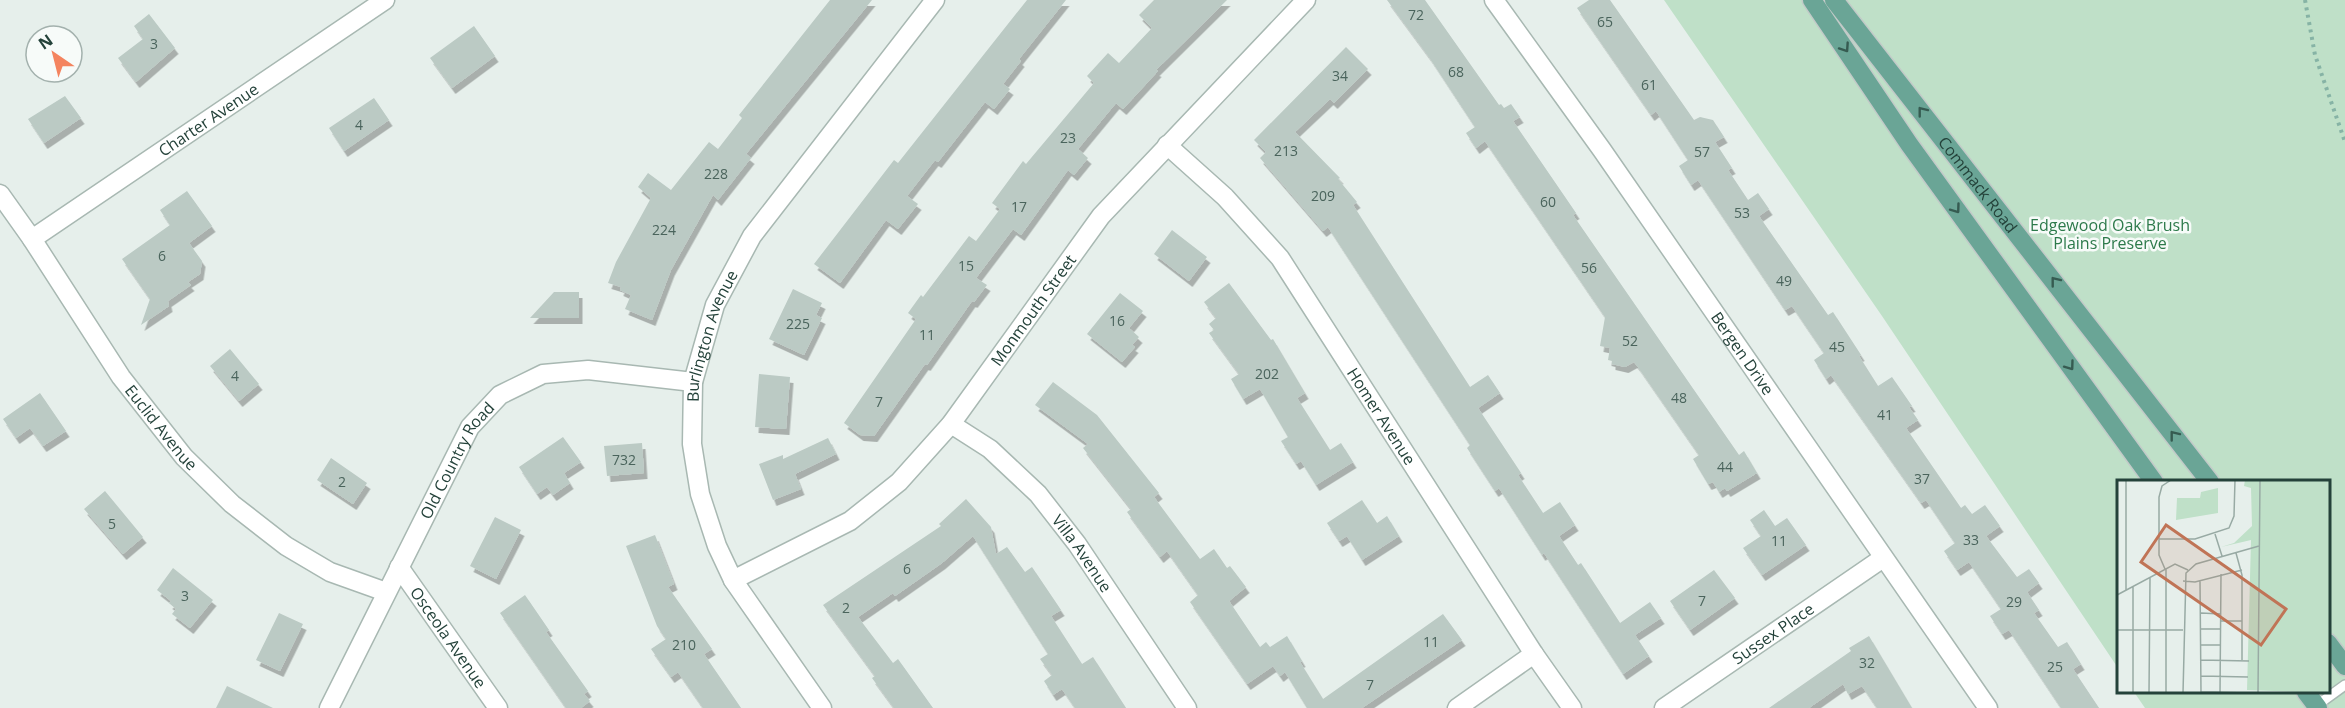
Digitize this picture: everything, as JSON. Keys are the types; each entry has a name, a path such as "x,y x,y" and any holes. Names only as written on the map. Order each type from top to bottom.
{"main road":[{"name":"Commack Road","path":"1812,0 1909,144 2153,480"},
{"name":"Commack Road","path":"1834,0 2208,480"},
{"path":"2330,646 2345,666"}],"street":[{"name":"Charter Avenue","path":"32,239 385,0"},
{"name":"Burlington Avenue","path":"822,708 733,580 717,546 700,494 692,444 693,382 715,305 752,236 935,0"},
{"name":"Monmouth Street","path":"733,580 850,521 899,482 951,424 1101,216 1306,0"},
{"name":"Bergen Drive","path":"1494,0 1602,150 1988,708"},
{"name":"Homer Avenue","path":"1167,145 1225,197 1280,258 1534,654 1572,708"},
{"name":"Euclid Avenue","path":"0,194 32,239 121,377 184,458 232,504 286,546 330,572 386,592"},
{"name":"Old Country Road","path":"329,708 470,427 500,395 543,374 588,370 693,382"},
{"name":"Villa Avenue","path":"951,424 990,449 1038,494 1077,544 1187,708"},
{"name":"Sussex Place","path":"1664,708 1883,558"},
{"name":"Osceola Avenue","path":"399,567 498,708"},
{"path":"1457,708 1534,654"}],"lane":[{"path":"2313,702 2345,686"}],"path":[{"path":"2305,0 2315,55 2345,142"}],"green space":[{"name":"Edgewood Oak Brush Plains Preserve","path":"1664,0 2345,0 2345,708 2145,708 2135,693 2330,693 2330,480 2117,480 2117,667 1882,316"}],"building":[{"path":"830,0 872,0 746,154 751,158 718,200 713,195 671,270 652,320 625,309 631,295 620,290 621,287 608,283 616,262 651,198 638,187 648,173 671,190 709,142 718,149 742,118 739,115"},
{"path":"1027,0 1066,0 1019,59 1021,61 1003,84 1010,89 994,109 985,102 938,162 935,160 907,196 918,204 898,229 886,220 840,283 814,264 894,160 898,163"},
{"path":"1154,0 1227,0 1156,70 1158,71 1123,109 1116,103 1078,149 1088,158 1074,175 1068,170 1021,235 1013,229 976,278 987,285 974,302 972,301 874,436 860,435 844,423 916,319 908,313 921,295 923,297 969,236 976,241 1000,209 992,203 1023,161 1026,164 1094,83 1087,76 1108,53 1119,63 1152,28 1139,15"},
{"path":"1387,0 1425,0 1499,105 1501,104 1504,108 1511,104 1520,117 1513,121 1576,213 1573,215 1739,455 1744,451 1757,473 1727,491 1725,488 1719,492 1713,482 1708,484 1693,459 1699,455 1634,362 1625,367 1612,364 1612,361 1608,360 1610,348 1600,346 1605,317 1485,141 1476,148 1466,133 1475,127 1429,57"},
{"path":"1589,0 1610,0 1694,120 1700,117 1713,120 1724,137 1715,142 1732,168 1728,170 1748,200 1758,193 1769,209 1759,216 1828,315 1833,312 1878,386 1892,377 1912,406 1909,407 1918,420 1906,428 1961,508 1965,505 1972,514 1985,505 2000,526 1986,536 2017,577 2029,569 2039,583 2027,592 2039,610 2034,613 2058,647 2067,642 2081,664 2073,669 2099,708 2061,708 2009,630 2002,634 1990,616 2001,609 1969,562 1957,570 1944,551 1955,543 1926,500 1921,503 1831,375 1826,379 1814,360 1824,353 1792,306 1785,310 1698,180 1691,185 1679,166 1688,160 1656,111 1651,115 1577,8"},
{"path":"149,14 175,48 136,82 118,58 143,39 134,26"},
{"path":"474,26 495,56 452,88 430,58"},
{"path":"1346,47 1368,69 1334,103 1330,99 1295,132 1340,178 1338,179 1357,202 1353,205 1470,387 1488,375 1500,393 1478,408 1521,473 1518,475 1543,513 1560,502 1575,525 1559,536 1578,565 1581,563 1620,623 1650,602 1661,618 1635,635 1649,656 1623,674 1499,488 1495,491 1467,448 1470,445 1328,227 1323,231 1260,158 1266,152 1254,140"},
{"path":"65,96 81,118 44,143 28,119"},
{"path":"374,98 389,120 344,151 329,128"},
{"path":"187,191 212,226 189,243 202,261 200,274 188,282 191,285 168,301 169,306 141,325 150,299 122,259 170,225 160,210"},
{"path":"1172,230 1207,257 1189,281 1154,254"},
{"path":"1229,283 1271,340 1273,339 1305,393 1297,398 1330,450 1341,443 1353,462 1316,485 1301,461 1296,464 1281,441 1288,437 1260,389 1243,399 1231,379 1239,374 1209,333 1214,330 1209,324 1216,318 1204,302"},
{"path":"793,289 822,303 816,315 822,318 804,355 769,339"},
{"path":"554,292 579,292 579,318 530,318"},
{"path":"1120,293 1143,311 1129,328 1139,337 1132,345 1135,347 1122,362 1087,334"},
{"path":"230,349 259,384 239,401 210,366"},
{"path":"759,374 790,377 786,429 755,427"},
{"path":"1053,382 1097,415 1159,493 1154,497 1200,559 1214,549 1227,568 1230,566 1246,587 1229,601 1260,647 1266,642 1270,647 1287,636 1323,699 1443,614 1462,640 1362,708 1307,708 1285,672 1280,676 1273,666 1247,684 1190,602 1198,595 1167,551 1160,557 1127,512 1131,509 1083,448 1088,444 1035,405"},
{"path":"40,393 66,431 43,446 30,428 16,438 3,419"},
{"path":"563,437 581,462 564,473 570,483 553,495 547,487 537,494 519,467"},
{"path":"828,438 836,454 795,474 801,489 773,500 759,464 783,455 783,459"},
{"path":"642,443 644,473 607,476 604,446"},
{"path":"331,458 367,483 353,504 317,480"},
{"path":"105,491 143,537 123,554 84,509"},
{"path":"966,499 991,527 996,554 1007,547 1025,572 1032,567 1061,610 1051,616 1082,664 1093,657 1126,708 1075,708 1062,689 1053,695 1044,681 1052,675 1040,659 1048,654 973,536 942,563 895,596 893,593 858,617 893,663 898,659 933,708 894,708 872,678 875,676 823,605 941,526 939,524"},
{"path":"1362,500 1377,523 1387,516 1399,536 1362,560 1347,536 1339,541 1327,523"},
{"path":"1764,510 1775,526 1787,518 1806,545 1762,575 1743,548 1761,536 1750,520"},
{"path":"495,517 521,530 496,579 470,566"},
{"path":"655,535 674,584 668,587 712,649 704,654 741,708 703,708 678,672 671,677 651,649 666,639 657,626 626,546"},
{"path":"173,568 213,600 190,628 172,614 176,609 169,603 171,601 157,590"},
{"path":"1714,570 1735,598 1690,630 1670,601"},
{"path":"525,595 549,630 546,632 588,691 584,694 590,701 581,708 566,708 500,613"},
{"path":"279,613 303,624 280,671 256,660"},
{"path":"1869,636 1912,708 1877,708 1862,686 1848,694 1843,684 1809,708 1769,708 1851,651 1849,648"},
{"path":"227,686 273,708 216,708"}]}
